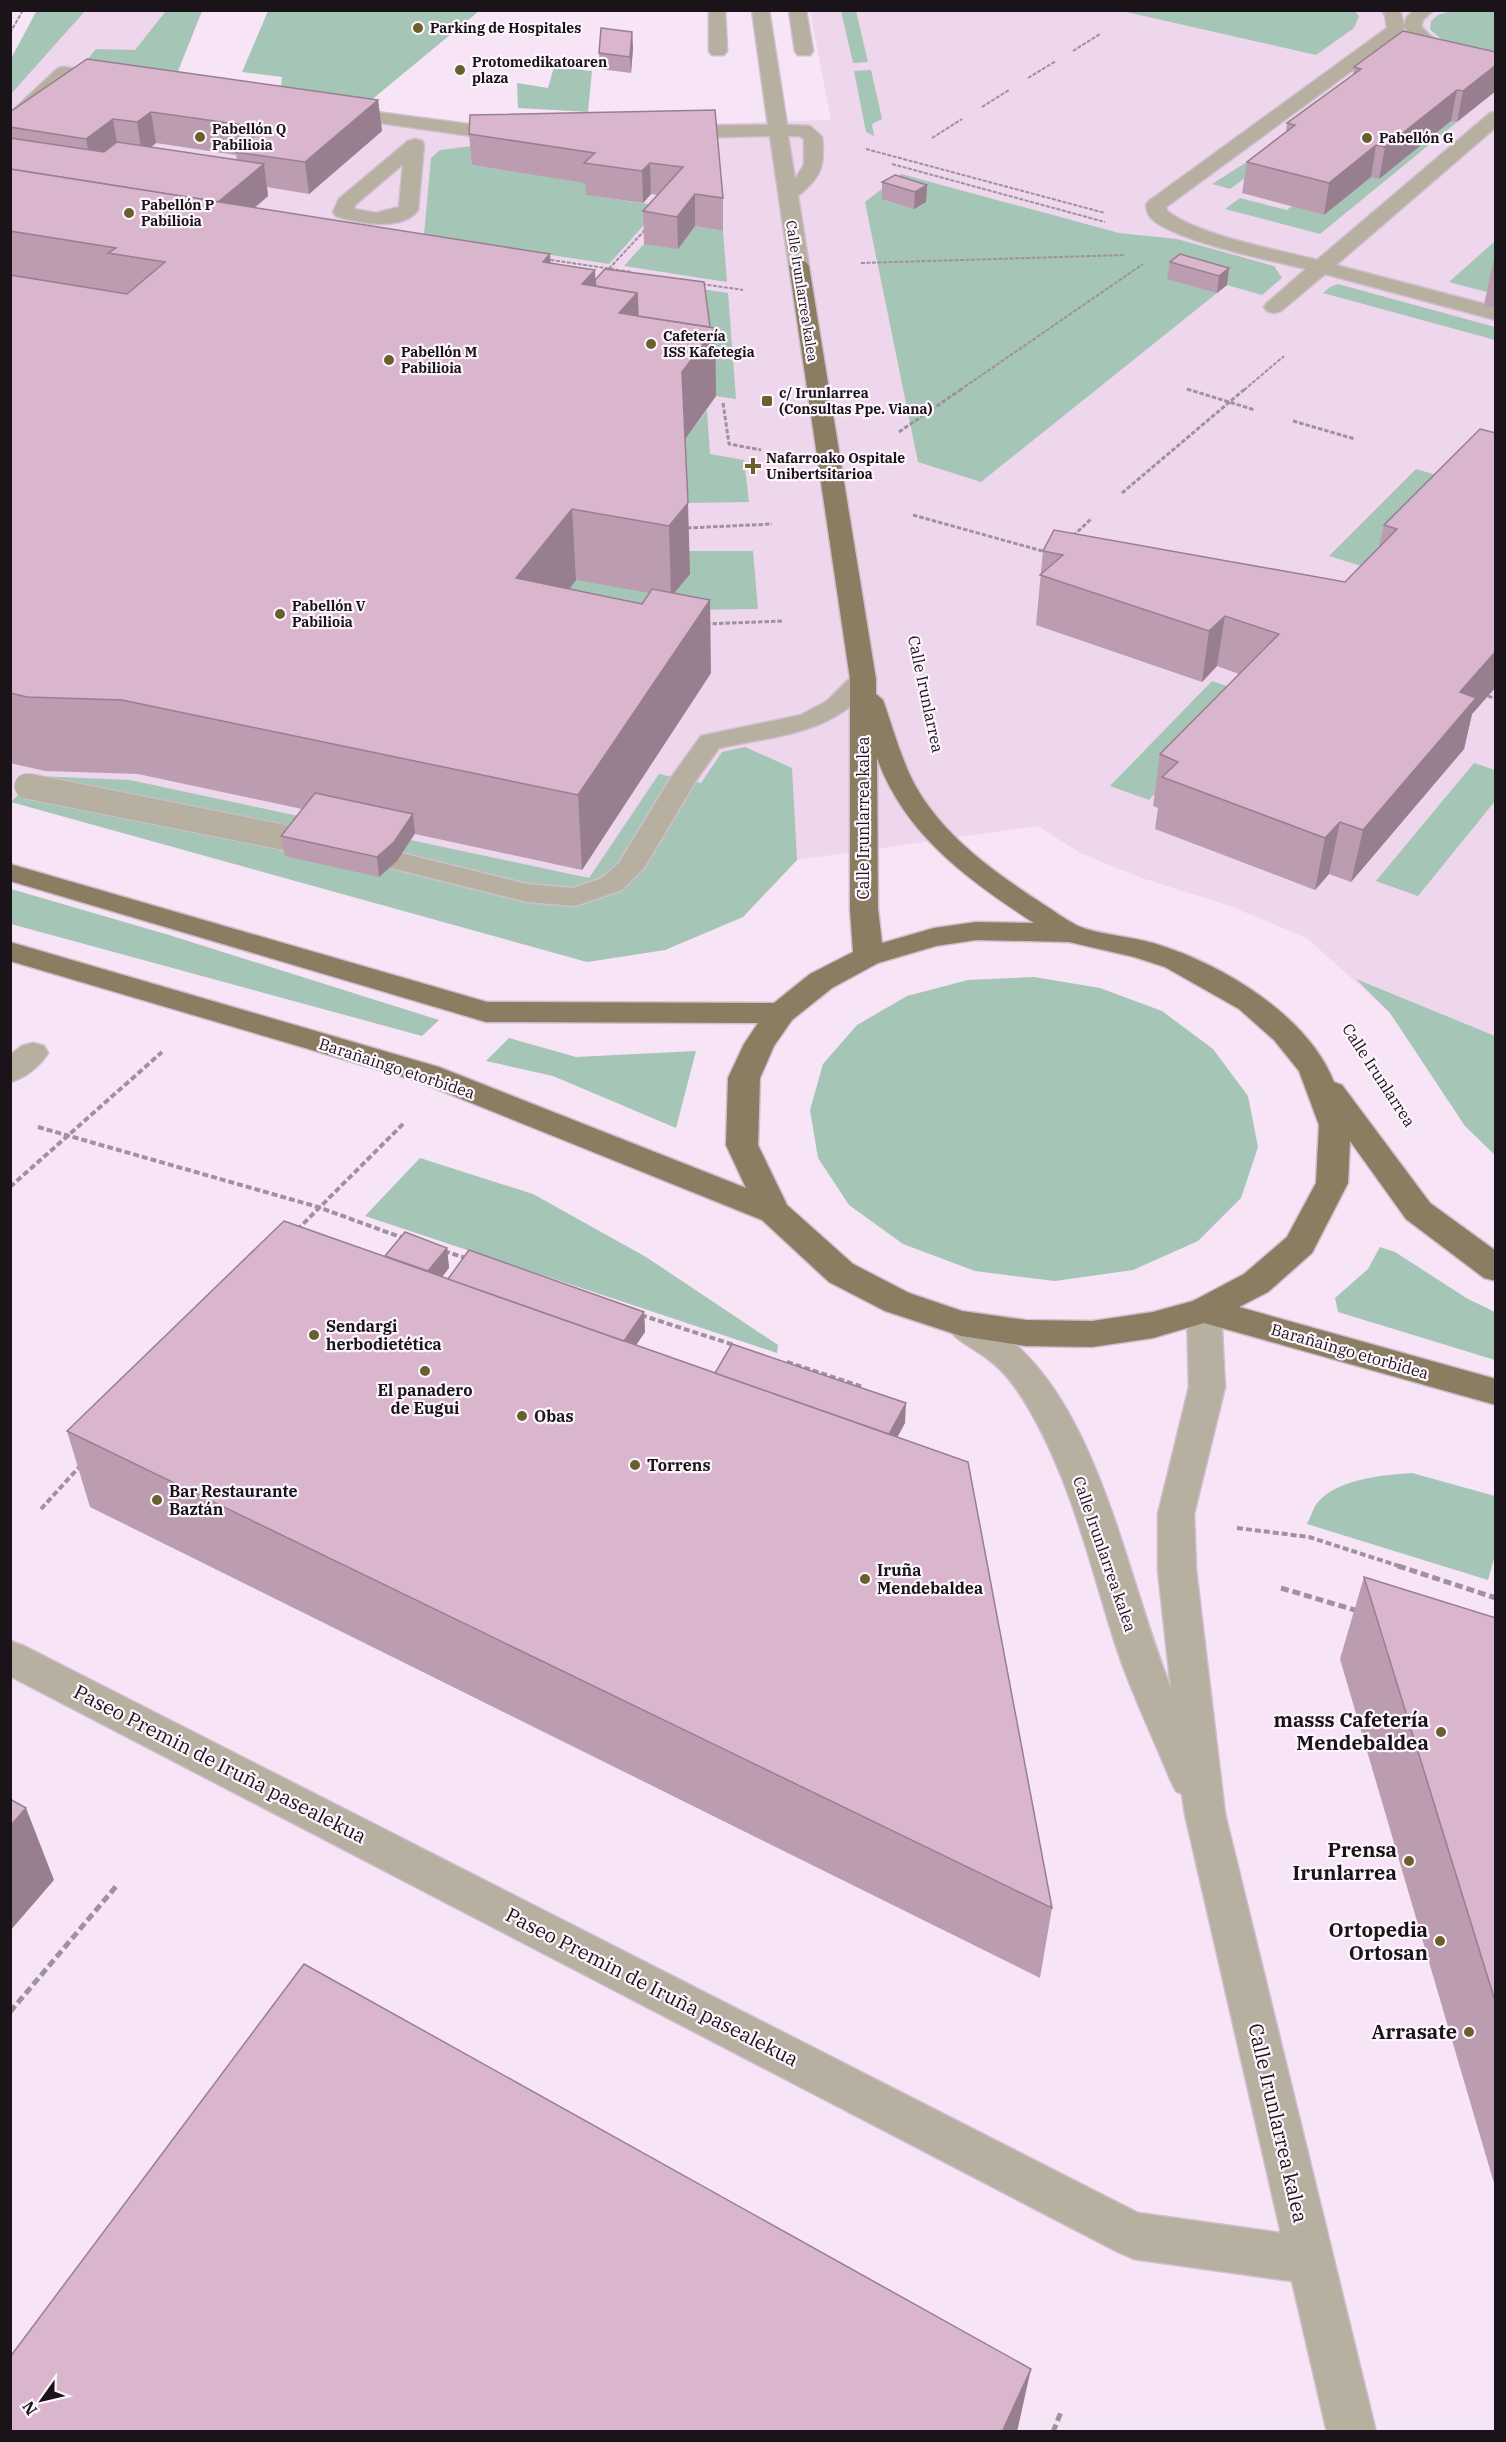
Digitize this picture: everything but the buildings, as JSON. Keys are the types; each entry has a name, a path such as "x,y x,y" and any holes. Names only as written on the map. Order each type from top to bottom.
{"main road":[{"name":"Calle Irunlarrea kalea","path":"799,266 862,679 864,909 868,956"},
{"name":"Calle Irunlarrea kalea","path":"862,679 901,783 931,828 968,862 1017,900 1069,933"},
{"path":"10,872 486,1012 781,1013"},
{"path":"1313,1068 1335,1125 1332,1184 1300,1245 1256,1283 1204,1310 1153,1325 1092,1334 1026,1333 961,1323 897,1302 841,1273 774,1212 742,1145 744,1078 759,1044 781,1013 821,981 868,956 934,937 976,931 1069,933 1141,949 1175,960 1250,1002 1285,1033 1313,1068 1418,1211 1496,1269"},
{"name":"Barañaingo etorbidea","path":"10,951 428,1074 774,1212"},
{"name":"Barañaingo etorbidea","path":"1204,1310 1496,1392"}],"street":[{"path":"717,10 718,51"},
{"name":"Calle Irunlarrea kalea","path":"760,10 799,266"},
{"path":"797,10 804,51"},
{"path":"1389,10 1393,13 1401,41"},
{"path":"1401,41 1420,14"},
{"path":"1420,14 1412,26 1417,35 1451,52"},
{"path":"1401,41 1496,60"},
{"path":"1431,44 1401,41 1369,50 1156,205 1158,214 1166,221 1189,231 1496,314"},
{"path":"10,123 64,72 130,81"},
{"path":"316,109 505,136"},
{"path":"1274,307 1496,117"},
{"path":"657,132 803,130 813,137 816,158 810,176 788,195"},
{"path":"415,146 406,220 338,221 346,203 415,146 431,138 528,136"},
{"path":"397,861 527,893 575,897 612,884 630,868 684,779 710,742 809,721 836,707 862,679"},
{"path":"19,784 297,840"},
{"name":"Calle Irunlarrea kalea","path":"1204,1310 1207,1387 1176,1514 1177,1570 1204,1814 1352,2432"},
{"name":"Calle Irunlarrea kalea","path":"961,1323 1015,1362 1050,1412 1087,1495 1109,1557 1138,1653 1204,1814"},
{"name":"Paseo Premin de Iruña pasealekua","path":"10,1657 1134,2236 1311,2260"}],"path":[{"path":"10,33 23,10"},
{"path":"1073,51 1100,34"},
{"path":"1028,78 1056,61"},
{"path":"982,107 1009,90"},
{"path":"932,138 962,119"},
{"path":"857,146 1106,214"},
{"path":"892,164 1110,224"},
{"path":"861,263 1133,255"},
{"path":"899,432 1151,258"},
{"path":"542,259 642,274"},
{"path":"698,283 743,290"},
{"path":"1122,493 1289,351"},
{"path":"1186,389 1255,410"},
{"path":"723,402 729,444 761,450"},
{"path":"1293,421 1354,439"},
{"path":"913,514 1052,554"},
{"path":"1067,541 1092,518"},
{"path":"687,528 772,524"},
{"path":"702,624 784,621"},
{"path":"1488,696 1496,699"},
{"path":"10,1187 170,1045"},
{"path":"294,1233 405,1122"},
{"path":"38,1126 318,1207 411,1240"},
{"path":"434,1248 479,1262"},
{"path":"637,1314 739,1347"},
{"path":"784,1361 863,1387"},
{"path":"40,1509 88,1457"},
{"path":"1255,1531 1309,1537 1496,1599"},
{"path":"1281,1588 1360,1611"},
{"path":"10,2012 118,1884"},
{"path":"1053,2432 1062,2412"}],"shaded area":[{"name":"Nafarroako Ospitale Unibertsitarioa","path":"37,11 202,11 174,81 511,130 831,120 810,11 1495,11 1495,1155 1465,1126 1390,1013 1307,938 1230,906 1142,878 1080,853 1038,826 797,860 743,917 665,950 587,962 11,802 10,59"}],"green space":[{"path":"37,10 85,11 11,94 11,59"},
{"path":"166,11 202,11 174,81 87,60 96,49 135,50"},
{"path":"268,11 479,11 370,101 281,88 282,77 242,72"},
{"path":"841,11 856,11 868,62 853,63"},
{"path":"1122,11 1355,11 1359,16 1354,28 1316,55"},
{"path":"1451,11 1495,11 1495,54 1452,44 1430,29 1431,21 1438,15"},
{"path":"554,67 592,71 588,112 518,108 517,83 548,88"},
{"path":"871,70 882,119 872,124 874,136 866,132 854,71"},
{"path":"1451,121 1457,122 1320,234 1225,209 1240,198 1287,210 1292,206 1324,215 1371,177 1380,178"},
{"path":"1288,136 1300,139 1230,189 1212,184"},
{"path":"472,146 472,165 596,184 587,195 661,206 609,264 424,235 431,158 440,150"},
{"path":"901,174 1119,233 1177,239 1274,266 1282,278 1262,295 1227,285 981,482 918,462 865,202"},
{"path":"695,226 723,231 727,282 624,266 644,244"},
{"path":"1495,241 1494,294 1449,282"},
{"path":"615,276 728,293 736,399 716,396"},
{"path":"1338,284 1495,327 1495,340 1323,293"},
{"path":"707,410 710,454 744,460 749,502 686,503 684,441"},
{"path":"1416,469 1460,482 1374,570 1329,556"},
{"path":"689,551 753,551 758,609 607,611 536,631 576,580"},
{"path":"1212,681 1250,694 1149,800 1110,786"},
{"path":"745,747 792,768 797,860 743,917 665,950 587,962 11,802 37,776 130,780 589,878 659,774 701,783 722,752"},
{"path":"1474,763 1495,770 1495,801 1418,896 1376,881"},
{"path":"11,889 169,935 439,1020 422,1036 11,924"},
{"path":"1034,977 1100,988 1162,1011 1213,1049 1248,1096 1258,1147 1241,1198 1198,1241 1133,1270 1055,1281 975,1271 903,1244 849,1205 818,1158 810,1110 823,1064 857,1025 907,996 968,980"},
{"path":"1356,979 1495,1036 1495,1155 1465,1126 1390,1013"},
{"path":"509,1038 576,1057 696,1051 676,1128 553,1076 486,1061"},
{"path":"420,1158 533,1194 646,1257 778,1345 777,1353 365,1216"},
{"path":"1380,1247 1395,1252 1468,1299 1495,1312 1495,1360 1338,1312 1335,1298 1368,1269"},
{"path":"1412,1473 1495,1496 1495,1555 1488,1580 1307,1524 1315,1506 1323,1497 1346,1484 1387,1475"}],"place":[{"name":"Parking de Hospitales","path":"418,28"},
{"name":"Protomedikatoaren plaza","path":"460,70"},
{"name":"Pabellón Q Pabilioia","path":"200,137"},
{"name":"Pabellón G","path":"1367,138"},
{"name":"Pabellón P Pabilioia","path":"129,213"},
{"name":"Cafetería ISS Kafetegia","path":"651,344"},
{"name":"Pabellón M Pabilioia","path":"389,360"},
{"name":"c/ Irunlarrea (Consultas Ppe. Viana)","path":"767,401"},
{"name":"Nafarroako Ospitale Unibertsitarioa","path":"753,466"},
{"name":"Pabellón V Pabilioia","path":"280,614"},
{"name":"Sendargi herbodietética","path":"314,1335"},
{"name":"El panadero de Eugui","path":"425,1371"},
{"name":"Obas","path":"522,1416"},
{"name":"Torrens","path":"635,1465"},
{"name":"Bar Restaurante Baztán","path":"157,1500"},
{"name":"Iruña Mendebaldea","path":"865,1579"},
{"name":"masss Cafetería Mendebaldea","path":"1441,1732"},
{"name":"Prensa Irunlarrea","path":"1409,1861"},
{"name":"Ortopedia Ortosan","path":"1440,1941"},
{"name":"Arrasate","path":"1469,2032"}]}
